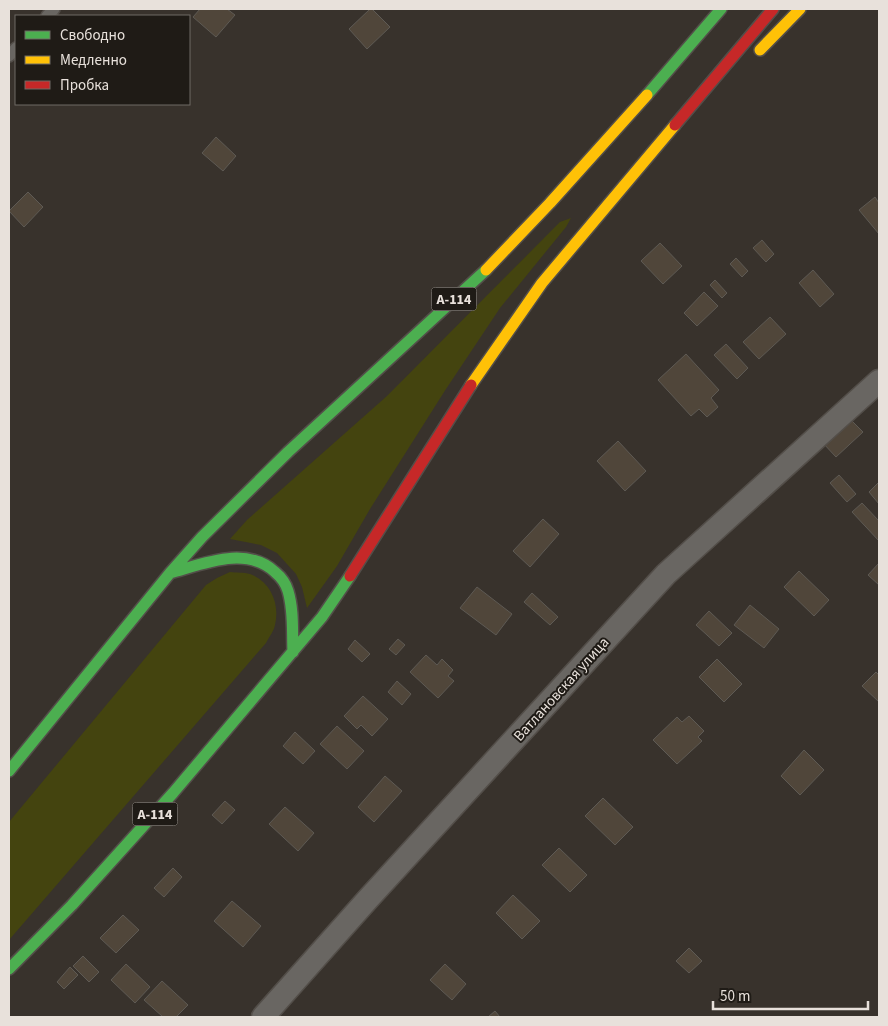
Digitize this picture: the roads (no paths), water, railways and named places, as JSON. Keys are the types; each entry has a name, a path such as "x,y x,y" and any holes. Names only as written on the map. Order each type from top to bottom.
{"main road":[{"path":"642,101 711,9"},
{"name":"А-114","path":"9,771 170,573 202,537 242,496 509,246 560,193 721,9"},
{"name":"А-114","path":"9,968 72,905 173,793 293,652 346,584 467,390 542,283 773,9"},
{"path":"752,60 800,9"},
{"path":"621,188 691,123"},
{"path":"170,573 228,558 255,560 264,564 280,577 287,588 293,652"}],"street":[{"name":"Ватлановская улица","path":"263,1017 368,899 666,574 879,382"}]}
